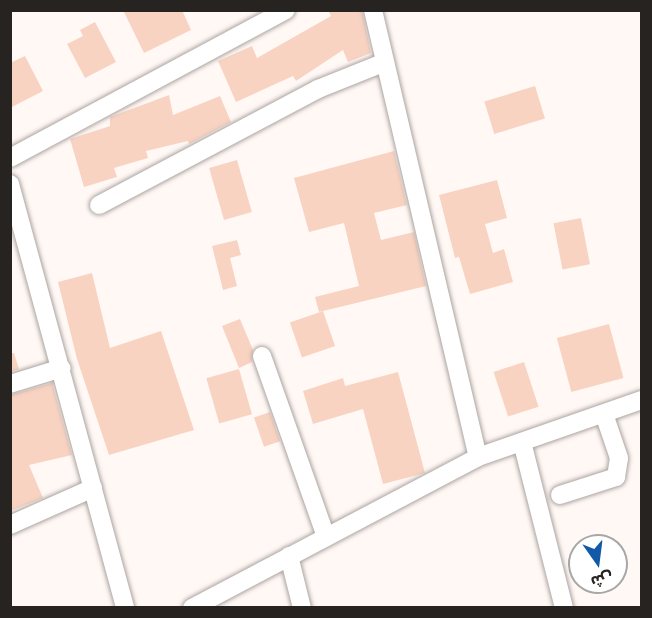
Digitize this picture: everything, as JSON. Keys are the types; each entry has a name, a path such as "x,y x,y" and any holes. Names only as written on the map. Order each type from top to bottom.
{"street":[{"path":"10,158 286,10"},
{"path":"373,10 478,458"},
{"path":"99,205 318,89 385,62"},
{"path":"10,183 125,608"},
{"path":"262,356 326,537"},
{"path":"10,384 62,369"},
{"path":"192,608 478,458 642,399"},
{"path":"560,495 616,477 619,458 604,414"},
{"path":"522,442 564,608"},
{"path":"10,525 93,488"},
{"path":"289,556 302,608"}],"building":[{"path":"123,10 182,10 191,30 144,53"},
{"path":"328,10 362,10 371,53 348,62 343,50 296,81 293,76 236,102 218,61 252,46 257,58 331,16"},
{"path":"95,22 116,62 85,78 67,44 83,36 80,30"},
{"path":"25,56 43,91 10,108 10,63"},
{"path":"535,86 545,119 494,134 484,101"},
{"path":"169,95 173,115 220,96 231,122 189,144 188,141 146,151 148,158 114,168 117,177 84,187 70,139 110,126 110,117"},
{"path":"394,151 407,205 374,213 381,240 414,232 426,286 319,312 315,297 359,286 344,223 309,232 294,178"},
{"path":"237,160 252,212 224,220 209,168"},
{"path":"497,180 507,218 485,224 493,253 504,249 513,282 470,294 459,257 455,258 439,195"},
{"path":"581,218 590,264 562,269 554,223"},
{"path":"237,240 241,255 230,258 237,286 223,290 212,246"},
{"path":"92,273 110,348 161,331 194,430 109,455 77,359 58,282"},
{"path":"323,311 335,346 302,357 290,322"},
{"path":"240,319 253,350 252,362 239,368 222,326"},
{"path":"609,324 623,378 571,392 557,338"},
{"path":"10,353 14,353 19,369 10,372"},
{"path":"524,362 539,407 508,417 494,372"},
{"path":"239,369 252,414 219,424 206,378"},
{"path":"398,372 425,473 383,484 363,409 313,424 303,391 343,378 345,386"},
{"path":"52,383 72,455 29,465 43,498 10,511 10,395"},
{"path":"270,412 280,441 264,447 254,418"}]}
